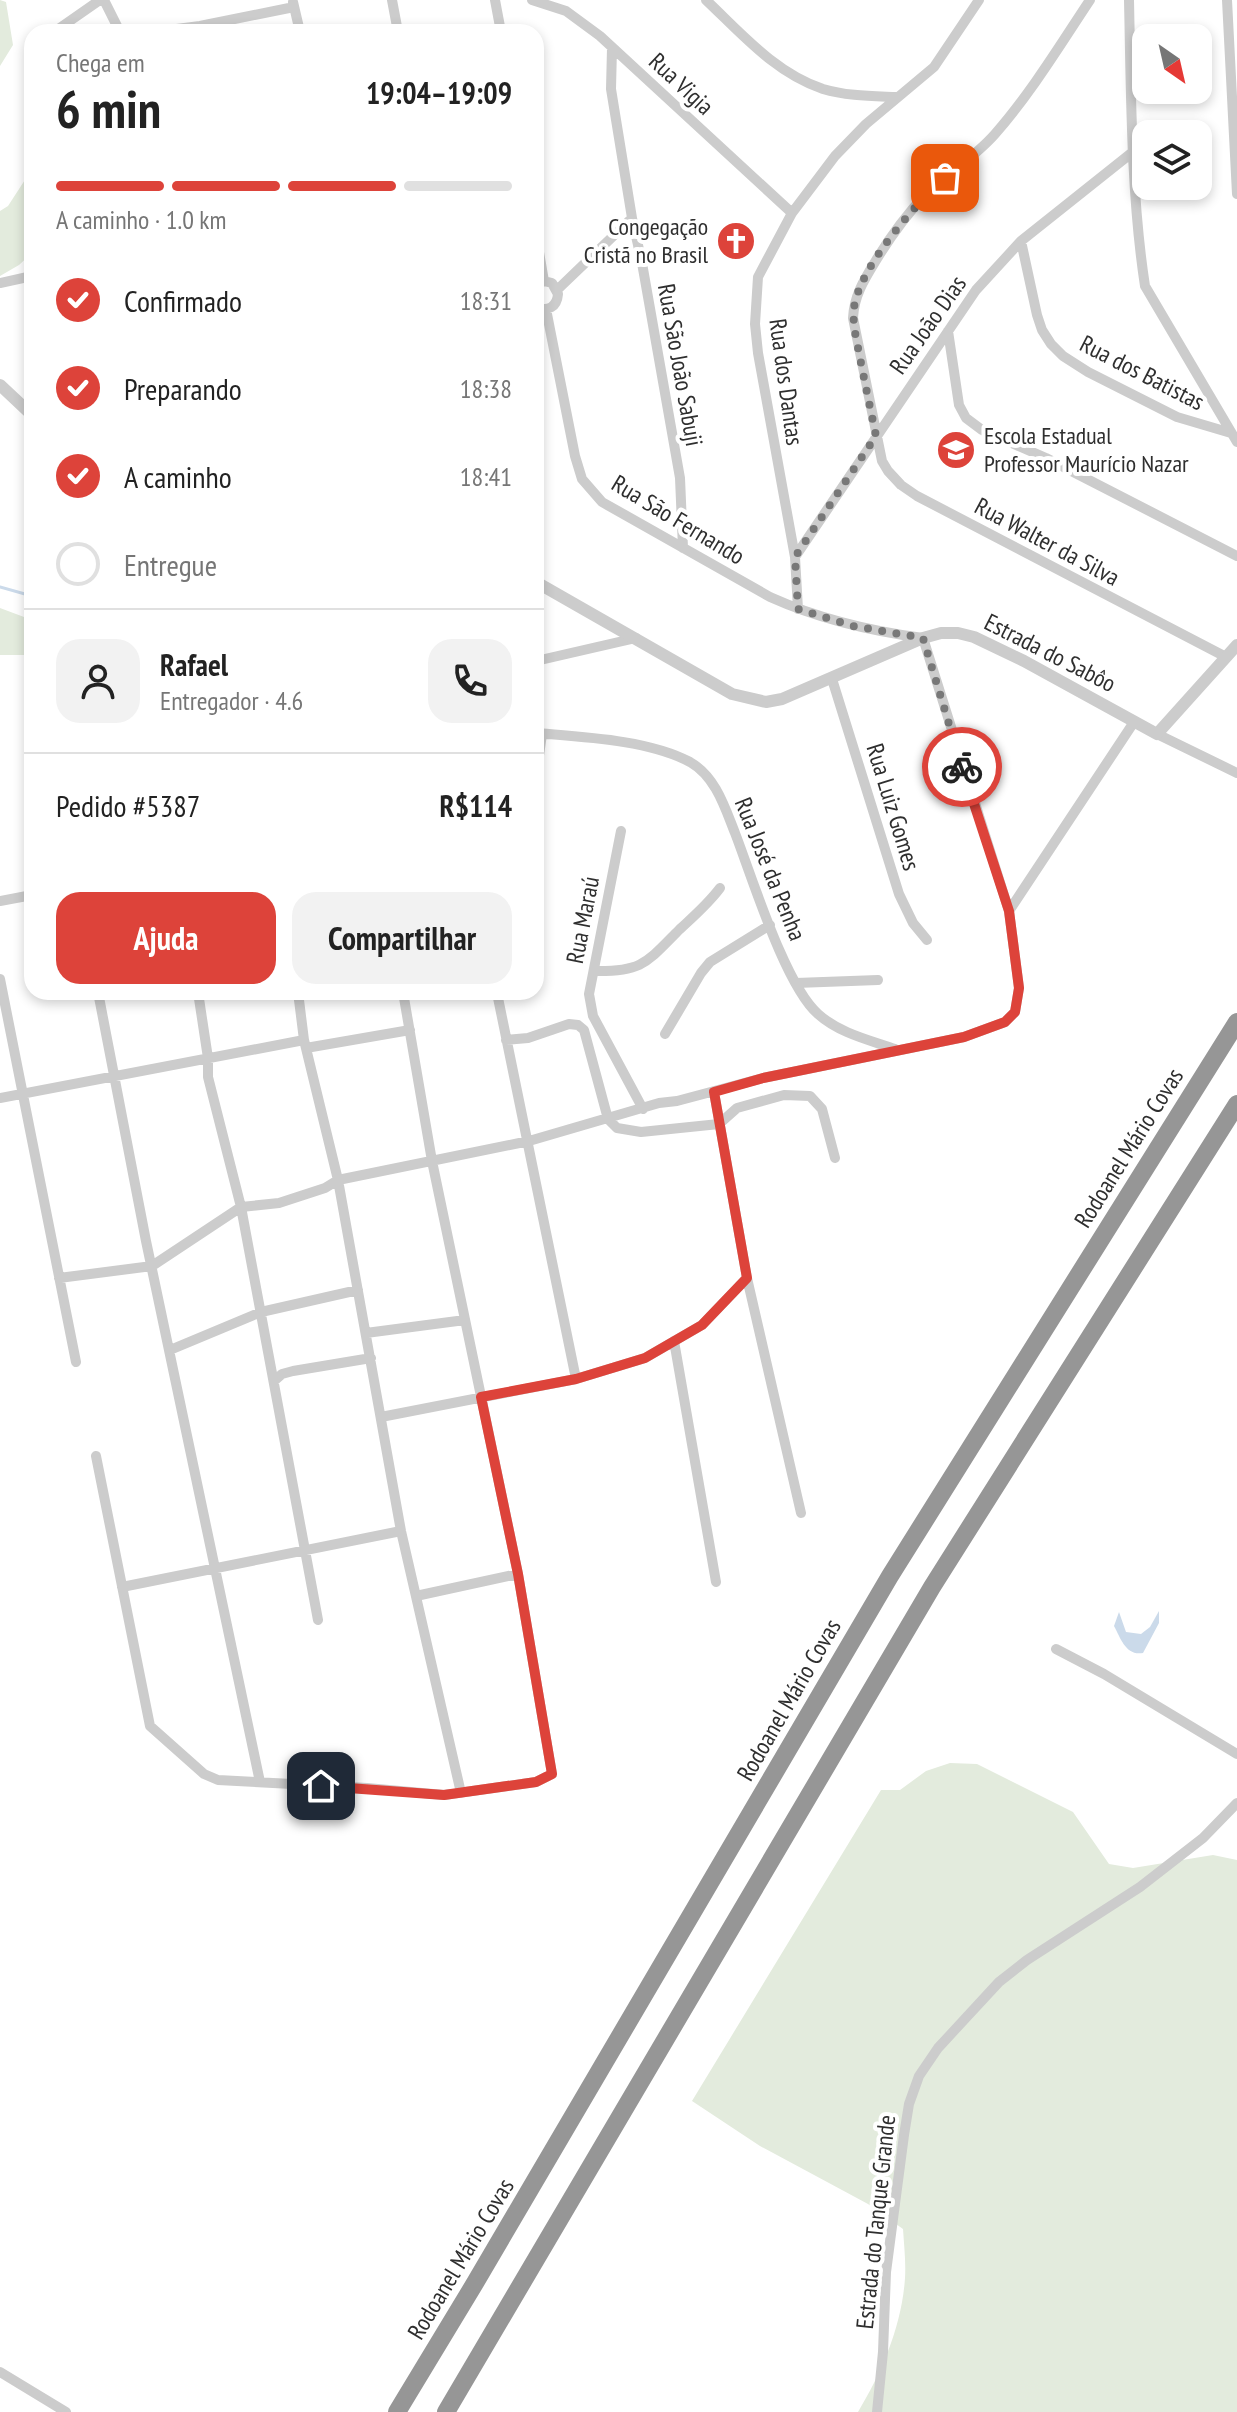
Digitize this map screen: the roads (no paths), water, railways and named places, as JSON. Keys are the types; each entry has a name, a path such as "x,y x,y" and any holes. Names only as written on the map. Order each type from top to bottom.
{"highway":[{"name":"Rodoanel Mário Covas","path":"397,2412 890,1576 1237,1022"},
{"path":"446,2412 932,1587 1237,1104"}],"street":[{"path":"66,24 102,0 116,24"},
{"path":"392,0 396,24"},
{"path":"495,0 500,24"},
{"name":"Rua Vigia","path":"532,0 566,11 600,36 792,213"},
{"path":"706,0 767,57 807,83 846,94 896,97"},
{"name":"Rua dos Dantas","path":"798,609 795,557 758,353 755,324 758,277 792,213 835,156 896,97 934,67 979,0"},
{"name":"Rua Walter da Silva","path":"1090,0 1020,103 994,135 910,211 862,285 853,318 876,436 882,461 888,471 917,496 1226,657"},
{"path":"1129,0 1133,120"},
{"path":"1227,0 1237,194"},
{"path":"208,24 294,3 298,24"},
{"name":"Rua São João Sabuji","path":"612,48 611,89 680,478 683,548"},
{"name":"Rua João Dias","path":"795,557 976,290 1021,241 1132,153"},
{"path":"1137,200 1145,286 1234,437"},
{"path":"557,290 632,218"},
{"name":"Rua dos Batistas","path":"1021,241 1039,322 1051,344 1063,356 1177,417 1234,437"},
{"path":"0,283 24,278"},
{"path":"544,282 552,283 557,290 556,302 544,307"},
{"name":"Rua São Fernando","path":"544,329 582,479 602,502 770,597 798,609 853,626 923,638"},
{"path":"948,331 959,405 966,418 982,430 1046,458 1237,556"},
{"path":"0,385 24,408"},
{"name":"Estrada do Sabôo","path":"544,586 732,694 748,700 766,702 782,699 923,638 941,633 974,637 1237,773"},
{"path":"544,659 636,638"},
{"path":"59,1278 152,1266 241,1207 279,1203 325,1188 338,1180 529,1141 659,1103 763,1078 964,1037 1005,1022 1015,1012 1019,988 1009,911 923,638"},
{"path":"1157,734 1237,645"},
{"name":"Rua Luiz Gomes","path":"832,679 902,902 927,940"},
{"path":"1009,911 1134,722"},
{"name":"Rua José da Penha","path":"544,734 630,743 670,753 693,764 712,782 723,802 770,925 796,983 816,1013 833,1026 897,1050"},
{"name":"Rua Maraú","path":"621,831 589,994 593,1016 643,1109"},
{"path":"594,971 628,970 653,958 720,888"},
{"path":"0,901 24,896"},
{"path":"665,1034 710,962 770,925"},
{"path":"0,979 76,1362"},
{"path":"796,983 878,980"},
{"path":"99,1000 260,1782"},
{"path":"199,1000 208,1077 241,1207 318,1620"},
{"path":"299,1000 305,1044 338,1180 401,1531 461,1793"},
{"path":"96,1456 150,1726 204,1774 218,1780 444,1795 536,1782 552,1774 518,1574 432,1161 404,1000"},
{"path":"498,1000 576,1379"},
{"path":"506,1040 537,1036 569,1024 578,1025 584,1030 608,1119 617,1128 641,1132 719,1124 737,1108 784,1095 810,1096 822,1109 835,1158"},
{"path":"0,1098 208,1058 410,1030"},
{"path":"714,1092 747,1278 801,1513"},
{"path":"381,1417 576,1379 645,1358 702,1325 747,1278"},
{"path":"170,1350 261,1312 358,1290"},
{"path":"366,1333 465,1320"},
{"path":"674,1341 716,1582"},
{"path":"274,1381 282,1374 293,1371 371,1358"},
{"path":"122,1587 401,1531"},
{"path":"416,1596 518,1574"},
{"path":"1056,1649 1104,1674 1237,1754"},
{"name":"Estrada do Tanque Grande","path":"877,2412 886,2272 909,2104 919,2076 938,2048 999,1982 1027,1960 1140,1887 1203,1838 1237,1803"},
{"path":"0,2372 66,2412"}],"water":[{"path":"1159,1611 1159,1623 1143,1653 1132,1652 1114,1626 1119,1612 1126,1632 1141,1634 1150,1627"}],"waterway":[{"path":"0,587 24,594"}],"place":[{"name":"Congegação Cristã no Brasil","path":"736,241"},
{"name":"Escola Estadual Professor Maurício Nazar","path":"956,450"}]}
